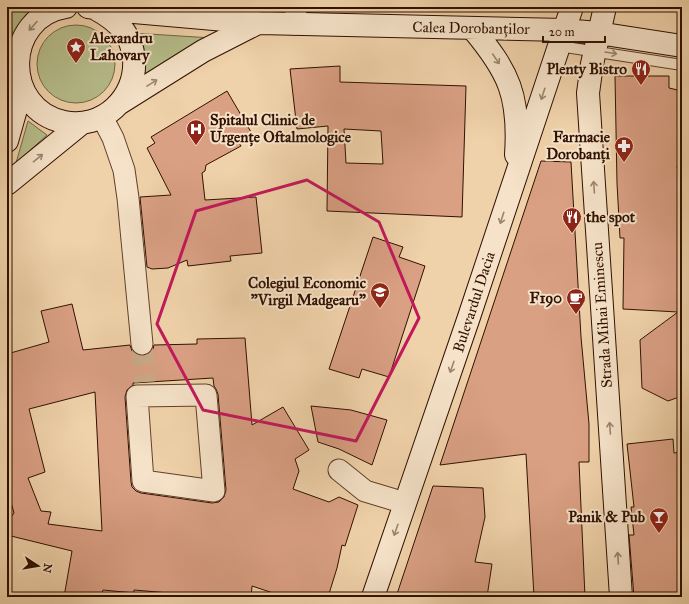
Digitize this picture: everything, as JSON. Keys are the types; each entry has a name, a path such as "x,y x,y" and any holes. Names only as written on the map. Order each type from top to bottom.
{"main road":[{"path":"66,7 58,8 31,26 22,40 18,56 18,72 22,88 32,104 46,115 63,122 92,120"},
{"name":"Bulevardul Dacia","path":"373,597 469,317 572,7"},
{"path":"596,42 605,7"},
{"path":"91,8 112,18 125,32 133,49 134,69 130,88 119,104"},
{"name":"Calea Dorobanților","path":"91,8 259,23 295,16 472,28 596,42 682,46"},
{"path":"7,183 92,120 108,114 119,104 203,51 259,23"},
{"path":"472,28 498,62 507,79 514,99 516,118 514,182"},
{"name":"Strada Mihai Eminescu","path":"596,42 588,93 621,597"},
{"path":"7,141 22,88"}],"street":[{"path":"92,120 112,138 124,170 142,344"},
{"path":"146,389 206,395 214,491 143,481 137,396 146,389"},
{"path":"339,470 365,491 406,503"}],"lane":[{"path":"596,42 682,65"}],"highlighted area":[{"path":"307,180 379,222 419,318 356,441 203,410 157,324 196,211"}],"green space":[{"path":"10,7 52,7 13,45"},
{"path":"76,25 91,28 103,37 112,49 115,64 112,79 103,91 91,100 76,103 61,100 49,91 40,79 37,64 40,49 49,37 61,28"},
{"path":"133,33 212,38 142,82"},
{"path":"28,121 47,135 16,163"}],"building":[{"path":"340,66 340,82 466,86 462,217 327,211 328,126 297,129 290,69","holes":["344,129 381,131 383,164 346,163"]},
{"path":"615,76 669,76 669,88 682,91 682,142 677,168 682,169 682,396 668,401 642,388 640,340 678,312 623,309 624,238 620,238 617,183"},
{"path":"227,91 251,132 238,141 241,146 206,165 205,171 202,173 205,200 256,197 262,253 230,256 231,261 188,266 187,260 168,268 152,269 147,267 140,197 171,195 147,148 155,143 151,137"},
{"path":"541,161 571,162 581,337 589,424 589,462 579,462 585,597 534,597 526,454 440,465"},
{"name":"Colegiul Economic \"Virgil Madgearu\"","path":"373,237 403,247 399,257 425,266 389,377 362,369 359,378 329,369"},
{"path":"72,304 83,350 130,345 132,351 137,355 143,356 149,354 154,345 197,344 197,339 245,338 252,425 283,407 309,450 295,459 299,471 293,489 329,502 339,497 358,505 345,546 342,545 328,597 285,597 252,586 251,597 180,597 181,594 134,590 134,593 103,590 101,597 64,597 72,551 11,536 8,521 14,513 7,489 7,354 49,342 41,311","holes":["213,378 214,386 218,394 226,490 224,497 219,502 212,503 136,491 132,487 131,482 125,397 127,390 133,385 133,383","95,392 102,531 48,524 51,512 41,511 28,478 45,472 29,409"]},
{"path":"311,406 351,410 387,420 372,465 339,449 318,442"},
{"path":"673,439 674,453 682,452 682,585 678,585 678,597 634,597 629,535 634,535 631,507 634,507 627,444"},
{"path":"433,486 483,488 485,517 475,562 492,564 487,597 396,597"}],"tunnel":[{"path":"142,344 145,382"}],"place":[{"name":"Alexandru Lahovary","path":"76,64"},
{"name":"Plenty Bistro","path":"641,86"},
{"name":"Spitalul Clinic de Urgențe Oftalmologice","path":"196,146"},
{"name":"Farmacie Dorobanți","path":"624,163"},
{"name":"the spot","path":"572,234"},
{"name":"Colegiul Economic \"Virgil Madgearu\"","path":"380,309"},
{"name":"F190","path":"576,315"},
{"name":"Panik & Pub","path":"659,534"}]}
